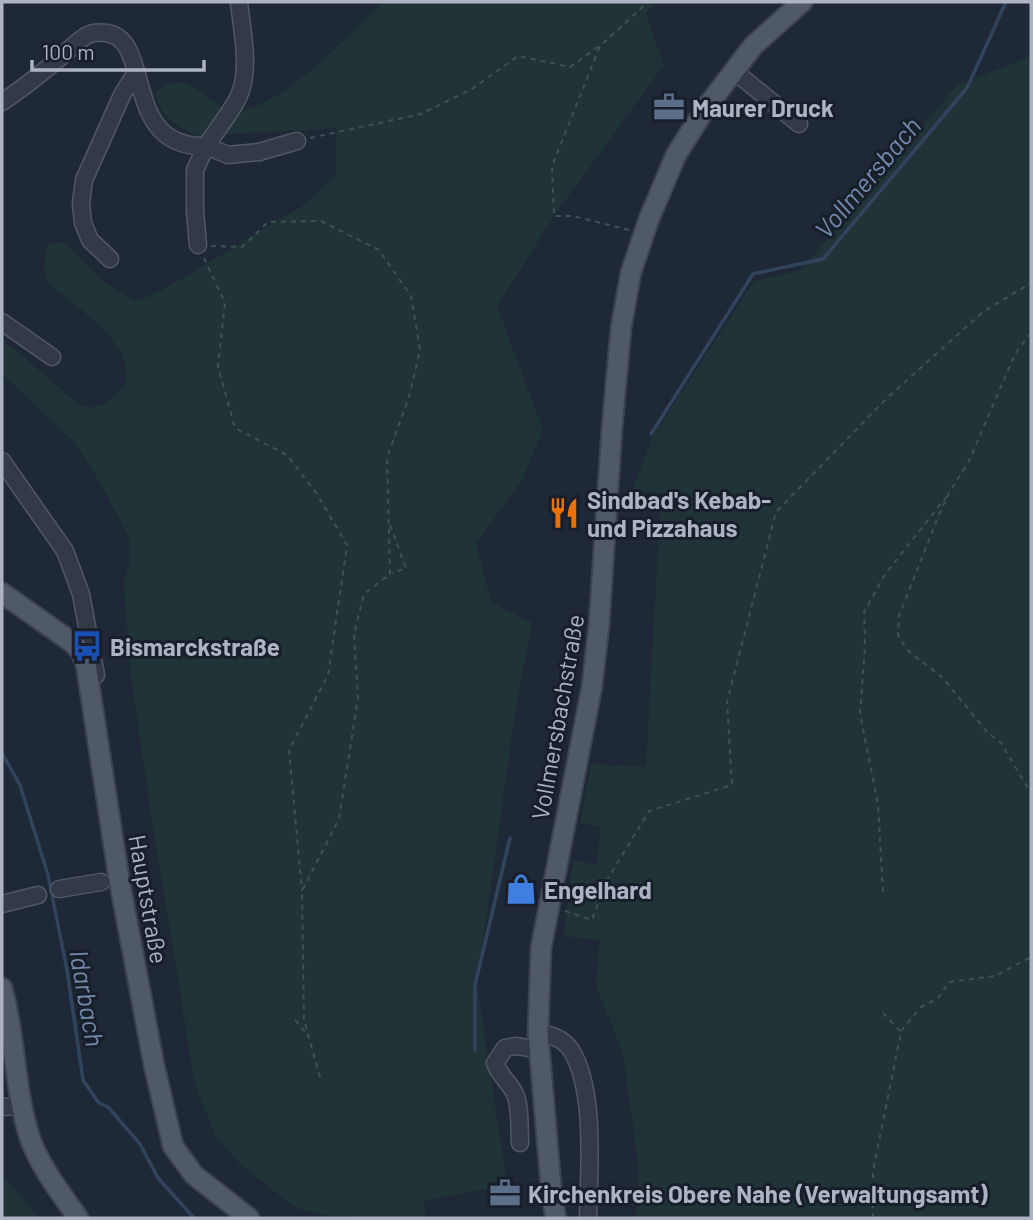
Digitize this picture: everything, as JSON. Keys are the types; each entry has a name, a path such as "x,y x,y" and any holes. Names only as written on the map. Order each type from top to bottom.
{"main road":[{"name":"Vollmersbachstraße","path":"554,1218 539,1041 541,948 592,686 621,328 631,272 676,155 705,109 753,46 802,2"},
{"name":"Hauptstraße","path":"2,593 73,643 86,664 119,879 154,1066 173,1146 194,1175 249,1218"},
{"path":"2,988 9,1012 27,1129 37,1155 78,1218"}],"street":[{"path":"198,245 194,211 195,170 206,146 237,100 242,86 244,51 239,2"},
{"path":"2,102 86,36 95,33 113,34 125,44 152,116 166,137 177,143 192,147 206,146 228,155 259,152 297,141"},
{"path":"734,71 799,124"},
{"path":"110,259 90,240 83,223 81,203 84,180 122,95 135,74"},
{"path":"2,322 52,357"},
{"path":"2,461 65,551 81,594 101,697 96,722"},
{"path":"59,889 101,882"},
{"path":"2,904 38,895"},
{"path":"520,1143 514,1092 495,1063 505,1048 554,1035 570,1048 579,1068 587,1101 588,1218"},
{"path":"2,1107 23,1106"}],"path":[{"path":"297,141 421,114 472,89 518,56 570,67 600,46 648,2"},
{"path":"600,46 552,166 554,216 573,216 644,233"},
{"path":"320,1077 304,1020 302,891 289,750 328,675 347,545 317,494 287,455 234,428 218,367 225,303 198,245 242,247 268,222 321,221 379,250 411,296 420,351 409,397 387,457 390,574"},
{"path":"548,905 592,920 607,880 649,811 732,785 727,702 776,512 886,398 984,312 1031,282"},
{"path":"883,892 878,803 860,714 865,646 864,612 886,573 949,493 969,461 1014,354 1031,333"},
{"path":"949,493 923,551 899,616 898,635 907,650 942,677 988,733 1001,743 1031,793"},
{"path":"302,891 340,818 358,698 354,635 364,594 390,574 406,568 389,521"},
{"path":"873,1218 873,1171 901,1032 921,1007 938,998 948,982 995,976 1031,957"},
{"path":"882,1012 901,1032"},
{"path":"295,1020 309,1036"}],"green space":[{"path":"383,2 656,2 646,14 664,65 554,216 497,306 543,430 521,482 476,543 491,602 532,623 516,706 477,985 507,1185 423,1201 426,1218 329,1216 296,1208 240,1164 215,1135 195,1084 152,821 130,668 124,581 130,563 129,537 76,444 2,374 2,341 79,405 98,406 119,391 126,380 123,357 97,323 49,284 44,268 49,244 58,242 68,245 98,277 118,292 136,300 148,297 178,281 304,205 336,175 336,128 201,136 186,130 166,116 156,93 169,84 180,82 230,111 242,111 260,105 298,81"},
{"path":"1031,56 1031,1218 636,1218 639,1169 623,1054 596,985 600,940 564,936 573,861 597,864 601,827 580,823 591,764 646,767 661,493 632,491 653,436 754,281 801,270 956,86"},
{"path":"2,1175 40,1218 2,1218"}],"waterway":[{"name":"Vollmersbach","path":"651,434 753,274 823,259 967,88 1006,2"},
{"name":"Idarbach","path":"2,753 20,785 48,875 67,970 83,1080 98,1102 108,1107 140,1144 158,1178 194,1218"},
{"name":"Vollmersbach","path":"475,1050 475,985 510,838"}],"place":[{"name":"Maurer Druck","path":"669,107"},
{"name":"Sindbad's Kebab- und Pizzahaus","path":"564,513"},
{"name":"Bismarckstraße","path":"87,646"},
{"name":"Engelhard","path":"521,889"},
{"name":"Kirchenkreis Obere Nahe (Verwaltungsamt)","path":"505,1193"}]}
